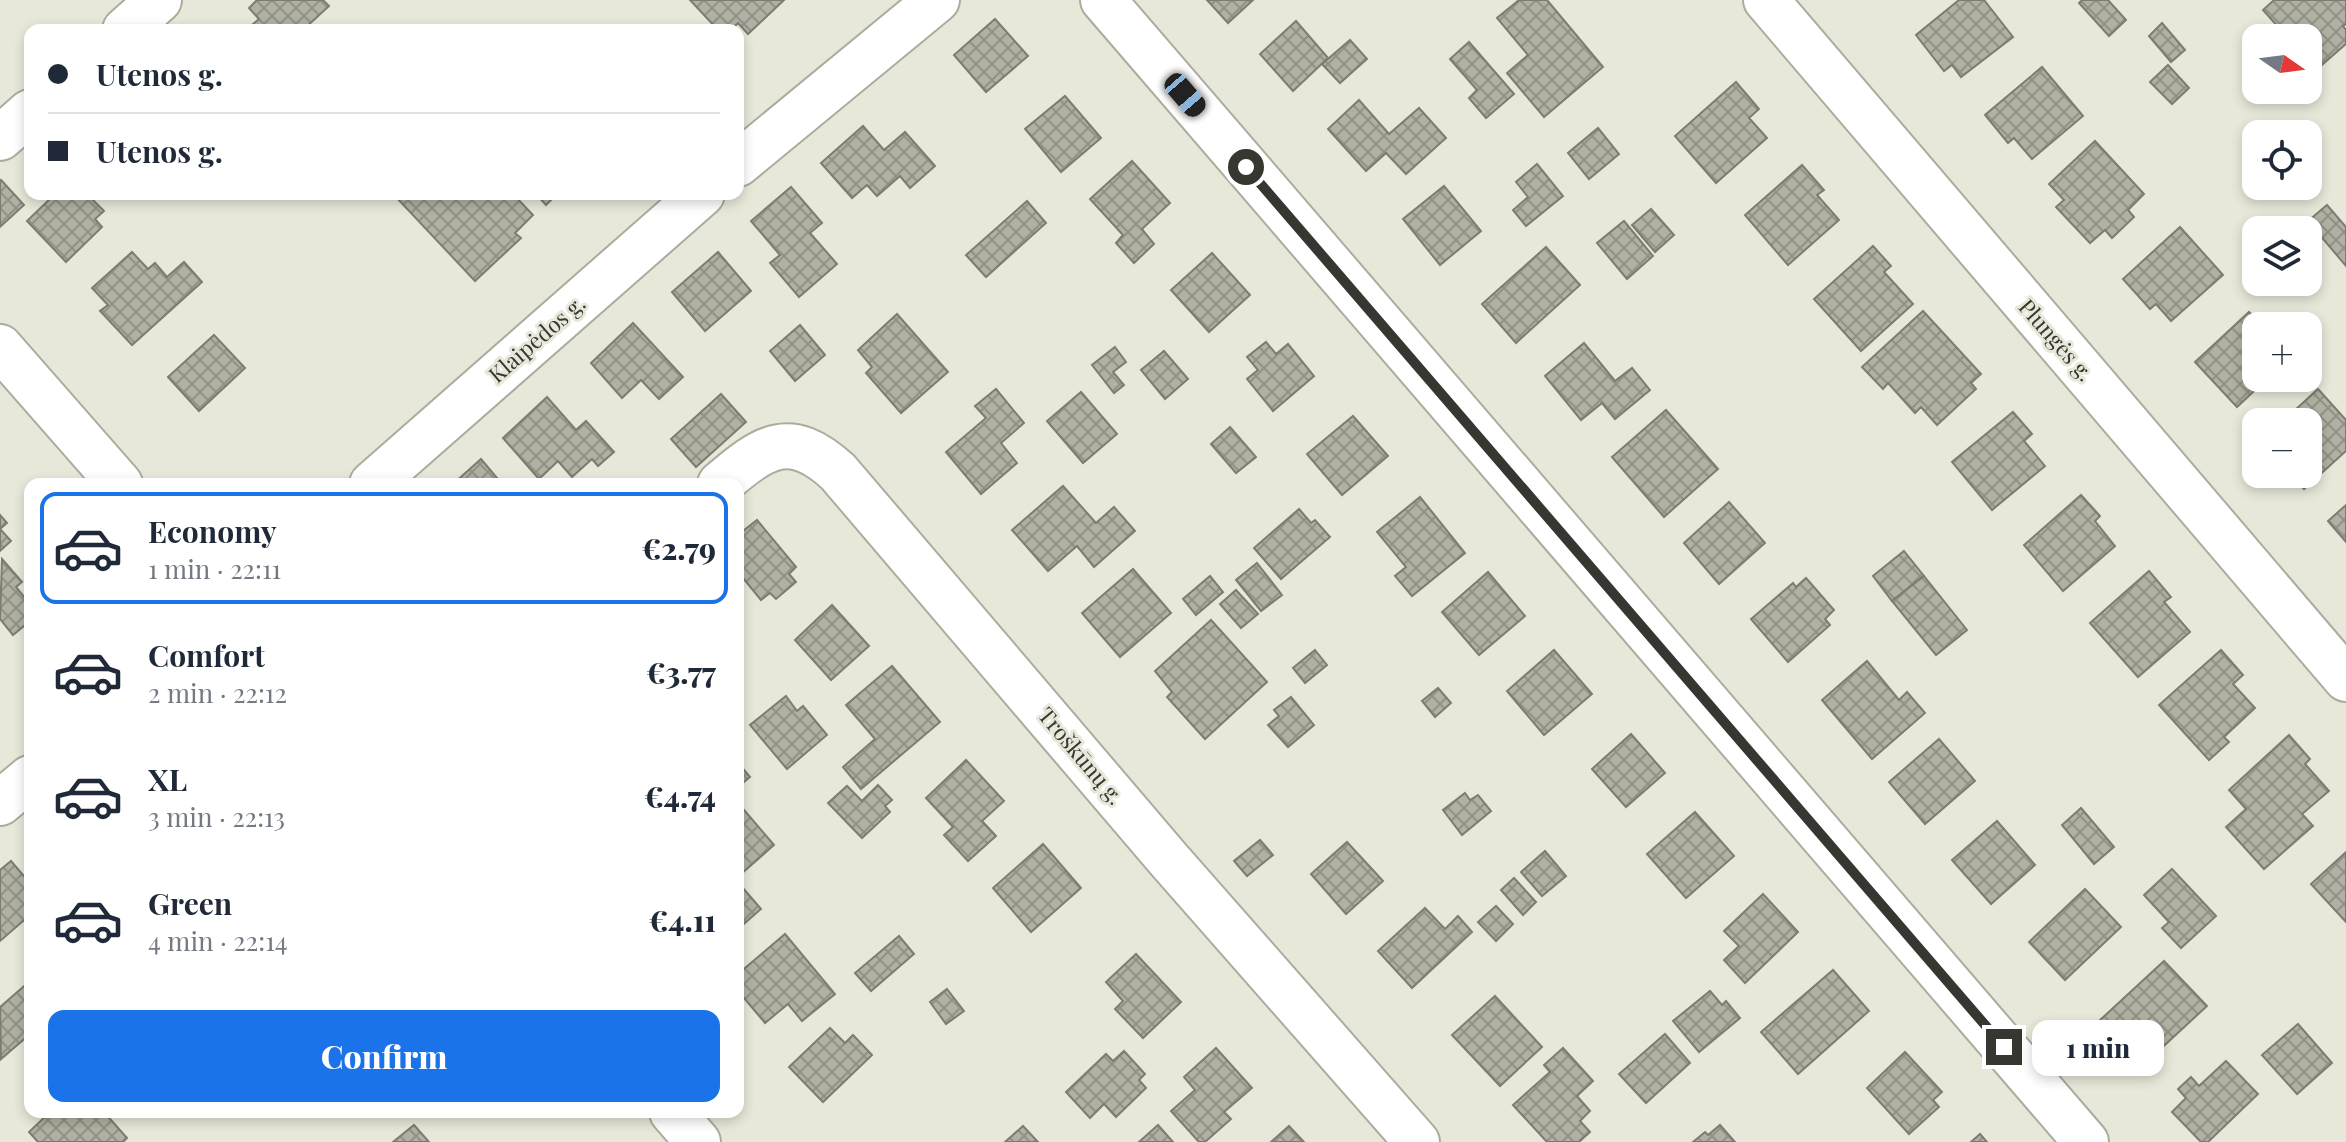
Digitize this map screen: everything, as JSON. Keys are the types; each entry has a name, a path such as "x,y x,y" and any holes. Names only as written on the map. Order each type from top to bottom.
{"street":[{"path":"132,24 159,0"},
{"path":"744,159 937,0"},
{"path":"1103,0 2086,1142"},
{"name":"Plungės g.","path":"1766,0 2346,679"},
{"path":"0,138 24,117"},
{"name":"Klaipėdos g.","path":"379,478 695,200"},
{"path":"0,347 115,478"},
{"name":"Troškūnų g.","path":"727,478 750,458 782,447 800,448 819,455 838,472 1169,860 1417,1142"},
{"path":"0,803 24,783"},
{"path":"677,1118 698,1142"}],"building":[{"path":"257,0 323,0 329,6 310,24 253,24 259,19 249,8"},
{"path":"690,0 784,0 748,34 744,24 712,24"},
{"path":"1207,0 1253,0 1228,23"},
{"path":"1519,0 1547,0 1603,67 1544,117 1507,73 1528,55 1497,18"},
{"path":"1959,0 1984,0 2013,37 1961,77 1952,65 1944,71 1916,35"},
{"path":"2082,0 2108,0 2126,20 2109,36 2079,3"},
{"path":"2274,0 2346,0 2346,24 2343,26 2346,44 2322,65 2322,24 2276,24 2263,10"},
{"path":"995,19 1028,56 986,92 954,55"},
{"path":"1296,21 1328,58 1293,91 1260,54"},
{"path":"2162,23 2185,50 2171,62 2149,36"},
{"path":"1350,40 1367,59 1340,83 1322,64"},
{"path":"1469,42 1514,94 1486,118 1469,98 1477,90 1450,59"},
{"path":"2168,65 2189,88 2172,104 2150,82"},
{"path":"2042,67 2083,116 2032,159 2014,138 2008,143 1985,115"},
{"path":"1736,82 1759,109 1749,118 1767,138 1716,183 1675,136"},
{"path":"1065,96 1101,138 1061,172 1025,129"},
{"path":"1359,100 1389,134 1419,108 1446,138 1406,174 1386,153 1366,171 1328,129"},
{"path":"863,126 884,150 905,132 935,166 910,188 900,176 877,196 867,185 852,198 821,163"},
{"path":"1598,128 1619,154 1589,179 1568,153"},
{"path":"2095,141 2144,194 2128,210 2134,217 2112,238 2105,230 2090,243 2056,207 2064,200 2049,184"},
{"path":"1132,161 1170,203 1142,229 1154,244 1134,263 1116,243 1123,235 1090,199"},
{"path":"1537,164 1563,196 1526,226 1513,210 1528,197 1516,182"},
{"path":"1802,165 1824,190 1817,195 1839,220 1788,265 1745,215"},
{"path":"0,181 24,205 0,227"},
{"path":"1444,186 1481,231 1440,265 1403,219"},
{"path":"791,187 822,223 810,233 837,264 799,297 770,263 780,255 751,221"},
{"path":"49,200 93,200 104,211 95,219 102,227 66,262 27,221"},
{"path":"399,200 519,200 533,215 515,233 521,238 475,281"},
{"path":"1027,201 1046,223 986,277 966,255"},
{"path":"2327,205 2346,227 2346,266 2322,238 2322,216 2314,216"},
{"path":"1651,209 1674,235 1655,252 1632,225"},
{"path":"1624,221 1653,256 1627,279 1597,243"},
{"path":"2180,227 2223,275 2171,321 2156,304 2150,309 2123,279"},
{"path":"1873,246 1891,266 1884,272 1913,304 1861,351 1814,299"},
{"path":"1546,247 1580,285 1516,343 1482,304"},
{"path":"132,252 148,269 155,263 167,277 184,262 202,282 132,345 100,311 108,305 92,288"},
{"path":"718,252 751,291 705,331 672,292"},
{"path":"1212,253 1250,295 1209,332 1171,290"},
{"path":"1923,311 1981,374 1971,383 1976,389 1937,425 1921,407 1915,413 1888,383 1883,389 1862,367"},
{"path":"897,314 948,372 901,413 866,373 872,367 858,350"},
{"path":"2242,318 2242,392 2253,392 2237,407 2195,362"},
{"path":"633,323 683,377 659,399 641,380 622,398 591,363"},
{"path":"800,325 825,355 795,381 770,351"},
{"path":"214,335 245,368 199,411 168,377"},
{"path":"1266,342 1276,354 1288,344 1314,376 1273,411 1247,379 1258,370 1247,357"},
{"path":"1584,343 1615,381 1632,368 1650,390 1615,419 1602,403 1581,420 1545,376"},
{"path":"1115,347 1126,362 1113,372 1124,385 1114,393 1092,365"},
{"path":"1164,351 1188,379 1165,399 1141,370"},
{"path":"996,389 1024,423 1001,443 1017,463 981,494 946,452 986,418 975,406"},
{"path":"1081,392 1117,434 1083,463 1047,421"},
{"path":"2315,392 2321,392 2346,420 2346,451 2322,473 2322,408 2297,408"},
{"path":"721,394 746,422 696,467 671,439"},
{"path":"547,397 576,430 586,421 614,452 598,466 592,459 572,477 558,461 538,478 503,438"},
{"path":"1666,410 1718,469 1664,517 1612,457"},
{"path":"2013,412 2032,434 2024,441 2045,466 1992,510 1952,462"},
{"path":"1353,416 1388,456 1342,495 1307,454"},
{"path":"1230,427 1256,457 1236,473 1211,444"},
{"path":"481,459 497,478 460,478"},
{"path":"1063,486 1096,523 1114,507 1135,531 1094,567 1077,546 1048,571 1012,530"},
{"path":"2081,495 2100,516 2095,521 2115,546 2063,591 2024,545"},
{"path":"1420,497 1465,553 1412,596 1395,576 1406,567 1377,532"},
{"path":"1729,502 1765,543 1719,584 1684,543"},
{"path":"2346,505 2346,542 2328,521"},
{"path":"1299,509 1311,523 1315,520 1330,537 1281,579 1254,548"},
{"path":"0,515 7,523 0,529"},
{"path":"757,520 796,567 789,574 796,582 776,599 770,593 761,600 744,579 744,530"},
{"path":"0,529 11,541 0,551"},
{"path":"1904,551 1924,576 1892,601 1873,576"},
{"path":"2,559 22,582 16,587 24,597 24,626 13,635 0,619"},
{"path":"1257,563 1282,595 1261,611 1236,580"},
{"path":"1133,569 1171,613 1120,657 1082,613"},
{"path":"2149,571 2171,597 2164,602 2190,632 2138,677 2090,623"},
{"path":"1488,572 1525,616 1479,655 1442,612"},
{"path":"1210,576 1223,592 1196,615 1183,599"},
{"path":"1924,576 1967,630 1936,655 1892,601"},
{"path":"1806,578 1834,610 1825,619 1830,625 1788,662 1751,619 1793,583 1796,587"},
{"path":"1236,590 1258,614 1241,628 1220,604"},
{"path":"832,605 869,646 831,680 795,640"},
{"path":"1211,620 1267,682 1205,739 1167,697 1172,692 1155,671"},
{"path":"1315,650 1327,665 1305,683 1293,668"},
{"path":"1554,650 1592,694 1544,735 1507,691"},
{"path":"2221,650 2243,675 2233,684 2255,708 2224,737 2229,742 2209,760 2159,705"},
{"path":"1867,661 1899,700 1907,692 1925,713 1872,759 1822,700"},
{"path":"892,666 940,722 861,789 843,767 875,739 846,705"},
{"path":"1438,688 1451,703 1435,717 1422,701"},
{"path":"786,696 797,711 803,706 827,735 787,769 750,725"},
{"path":"1291,697 1314,725 1288,747 1268,725 1279,716 1274,710"},
{"path":"1631,734 1665,773 1626,807 1592,769"},
{"path":"2289,735 2310,759 2305,764 2329,791 2302,814 2313,826 2264,869 2226,827 2246,809 2229,790"},
{"path":"1939,739 1975,781 1925,824 1889,782"},
{"path":"966,760 1004,801 982,821 996,836 968,861 944,835 953,827 926,798"},
{"path":"878,785 892,800 885,806 890,812 862,838 828,803 847,786 862,801"},
{"path":"1465,793 1470,800 1478,795 1491,811 1462,835 1443,810"},
{"path":"2081,808 2114,847 2094,864 2062,825"},
{"path":"744,810 774,845 744,871"},
{"path":"1695,812 1734,856 1686,898 1647,854"},
{"path":"1997,821 2035,865 1991,904 1952,860"},
{"path":"1260,840 1273,855 1247,876 1234,861"},
{"path":"1347,842 1383,881 1346,914 1311,874"},
{"path":"1043,844 1081,888 1031,932 993,888"},
{"path":"1545,851 1566,876 1542,896 1521,872"},
{"path":"2346,852 2346,922 2311,884"},
{"path":"11,861 24,876 24,920 0,941 0,870"},
{"path":"2172,869 2216,916 2181,948 2162,928 2169,922 2144,895"},
{"path":"1514,878 1536,902 1523,915 1501,890"},
{"path":"744,889 761,909 744,924"},
{"path":"2085,889 2121,927 2065,980 2029,942"},
{"path":"1763,894 1798,932 1745,983 1724,960 1739,946 1724,931"},
{"path":"1496,906 1513,924 1496,941 1478,922"},
{"path":"1425,908 1445,929 1458,916 1472,932 1412,988 1378,951"},
{"path":"785,934 835,994 802,1021 788,1004 765,1023 744,998 744,969"},
{"path":"899,936 914,954 871,991 855,973"},
{"path":"1136,954 1181,1002 1143,1038 1115,1009 1123,1001 1106,982"},
{"path":"2164,961 2207,1006 2141,1067 2099,1021"},
{"path":"1833,970 1869,1011 1798,1074 1761,1032"},
{"path":"24,986 24,1039 1,1059 0,1007"},
{"path":"947,989 964,1011 946,1024 930,1002"},
{"path":"1710,991 1722,1005 1726,1001 1740,1018 1699,1052 1673,1021"},
{"path":"1495,996 1542,1047 1500,1086 1452,1035"},
{"path":"2298,1024 2332,1063 2297,1094 2262,1055"},
{"path":"830,1028 845,1043 853,1035 872,1055 823,1102 789,1067"},
{"path":"1665,1034 1690,1063 1646,1103 1619,1074"},
{"path":"1216,1048 1252,1088 1224,1112 1231,1119 1205,1142 1199,1142 1171,1111 1195,1090 1184,1077"},
{"path":"1563,1048 1593,1081 1577,1096 1590,1111 1580,1121 1590,1132 1579,1142 1547,1142 1513,1105 1550,1072 1544,1065"},
{"path":"1124,1051 1145,1074 1139,1080 1146,1088 1116,1117 1104,1104 1090,1118 1066,1092 1106,1054 1113,1061"},
{"path":"1905,1052 1942,1092 1933,1100 1939,1107 1909,1134 1867,1088"},
{"path":"2226,1061 2258,1094 2208,1142 2201,1142 2172,1112 2186,1098 2178,1089 2191,1077 2199,1086"},
{"path":"44,1118 109,1118 127,1138 123,1142 38,1142 29,1132"},
{"path":"414,1125 429,1142 393,1142"},
{"path":"1158,1125 1173,1142 1139,1142"},
{"path":"1720,1125 1735,1142 1693,1142 1705,1132 1708,1135"},
{"path":"1023,1126 1038,1142 1005,1142"},
{"path":"1289,1126 1304,1142 1271,1142"},
{"path":"1980,1134 1987,1142 1971,1142"}],"route":[{"path":"1246,167 2004,1047"}]}
